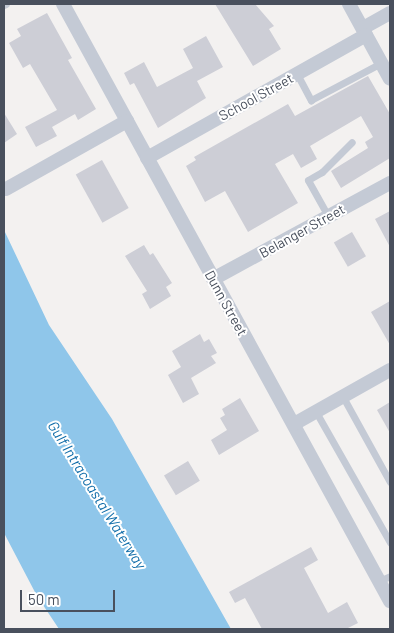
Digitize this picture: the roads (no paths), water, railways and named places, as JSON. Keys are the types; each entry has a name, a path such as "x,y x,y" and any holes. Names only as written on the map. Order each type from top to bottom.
{"street":[{"name":"Dunn Street","path":"62,4 294,424 385,578 390,601"},
{"path":"349,4 390,78"},
{"name":"School Street","path":"147,158 298,74 390,13"},
{"path":"6,189 127,121"},
{"name":"Belanger Street","path":"213,279 390,183"},
{"path":"294,424 390,370"}],"lane":[{"path":"298,74 311,100 381,62"},
{"path":"328,216 308,180 322,172 352,142"},
{"path":"343,397 390,482"},
{"path":"316,412 390,542"}],"water":[{"name":"Gulf Intracoastal Waterway","path":"4,230 49,325 112,419 231,629 59,629 37,596 4,533"}]}
